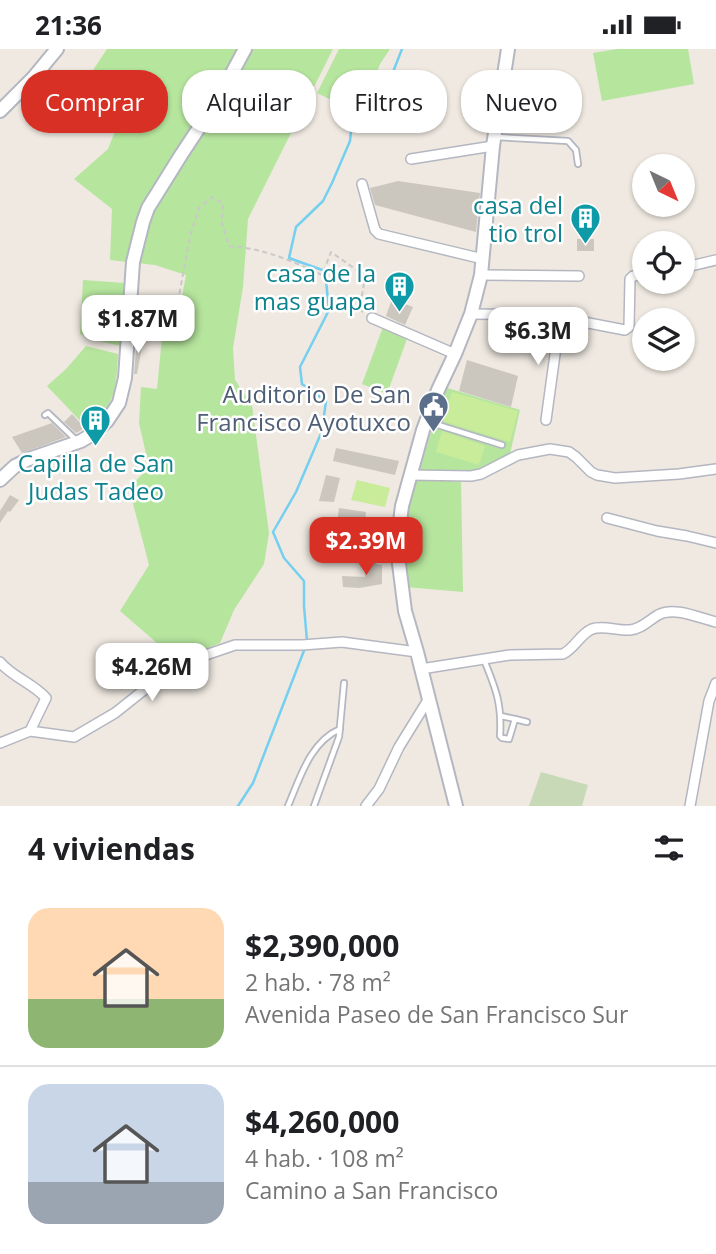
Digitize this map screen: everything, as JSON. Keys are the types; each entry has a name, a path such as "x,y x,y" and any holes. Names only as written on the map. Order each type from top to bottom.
{"main road":[{"path":"0,111 57,49"},
{"path":"0,481 15,466 91,435 107,421 119,403 125,379 133,262 143,222 148,208 218,99 245,49"},
{"path":"456,806 405,611 398,556 398,530 423,430 471,314 481,275 494,141 508,49"}],"street":[{"path":"411,159 494,141"},
{"path":"362,184 375,230 379,234 483,259"},
{"path":"695,265 716,260"},
{"path":"481,275 579,276"},
{"path":"471,314 547,315 625,330 629,327 632,277"},
{"path":"372,318 455,354"},
{"path":"546,420 560,318"},
{"path":"410,475 471,476 481,474 517,455 550,449 569,452 591,472 614,478 716,469"},
{"path":"607,518 716,543"},
{"path":"421,669 510,655 564,654 588,631 595,628 638,629 666,612 716,622"},
{"path":"0,743 30,731 75,737 115,713 185,662 235,645 342,642 417,652"},
{"path":"0,662 37,688 46,698 30,731"},
{"path":"690,806 709,701 716,683"},
{"path":"366,806 379,789 399,747 428,700"}],"lane":[{"path":"494,141 568,141 576,149 578,164"},
{"path":"433,404 443,407 438,425 502,445"},
{"path":"45,415 48,413 75,438"},
{"path":"484,659 497,693 502,738 509,740 514,719"},
{"path":"314,806 339,737 344,683"},
{"path":"501,716 527,722"},
{"path":"288,806 308,760 324,739 340,729"}],"path":[{"path":"136,312 172,311 177,307 190,236 200,208 212,198 223,203 222,224 229,246 256,249 322,275 331,253 361,273 364,283 360,308 372,318"}],"green space":[{"path":"107,49 333,49 316,83 316,70 182,70 182,133 291,133 248,219 243,287 233,348 235,380 252,405 269,533 264,564 234,610 220,643 174,661 134,687 157,643 120,611 149,565 129,488 149,467 139,423 141,387 157,389 162,337 178,318 186,275 155,265 110,260 112,209 74,179 108,149 114,133 168,133 168,70 93,70"},
{"path":"339,49 390,49 378,70 330,70 330,99 317,93"},
{"path":"617,49 688,49 694,84 602,101 593,53"},
{"path":"83,280 125,283 121,346 80,334"},
{"path":"383,327 408,336 387,394 362,384"},
{"path":"86,346 118,354 113,395 104,412 88,429 47,386"},
{"path":"444,387 520,410 510,454 479,471 420,470"},
{"path":"452,392 518,411 510,442 442,421"},
{"path":"442,431 485,446 479,465 436,452"},
{"path":"415,478 461,482 463,592 406,587 407,517"},
{"path":"357,480 390,488 385,507 351,500"},
{"path":"541,772 588,785 582,806 529,806"}],"building":[{"path":"398,181 480,193 476,232 375,205 370,188"},
{"name":"casa del tio trol","path":"577,239 594,239 594,251 577,251"},
{"name":"casa de la mas guapa","path":"392,299 413,307 405,325 386,316"},
{"path":"137,337 143,342 137,374 134,374"},
{"path":"467,360 518,376 511,407 459,391"},
{"path":"72,414 85,428 76,433 64,422"},
{"path":"52,423 66,437 22,453 12,437"},
{"path":"336,448 399,461 395,475 333,461"},
{"path":"326,475 340,478 334,502 319,501"},
{"path":"10,495 19,500 0,523 0,511"},
{"path":"339,508 366,512 364,530 337,524"},
{"path":"376,561 376,564 382,565 382,584 359,588 343,587 342,576 365,577 364,562"}],"waterway":[{"path":"307,641 304,581 284,558 273,532 296,492 322,431 326,401 302,384 300,367 329,310 325,271 289,258 296,227 323,201 332,183 350,141 353,112 391,77 402,49"},
{"path":"238,806 253,783 305,648"}],"place":[{"name":"casa del tio trol","path":"586,245"},
{"name":"casa de la mas guapa","path":"399,313"},
{"name":"Auditorio De San Francisco Ayotuxco","path":"434,434"},
{"name":"Capilla de San Judas Tadeo","path":"96,447"}]}
